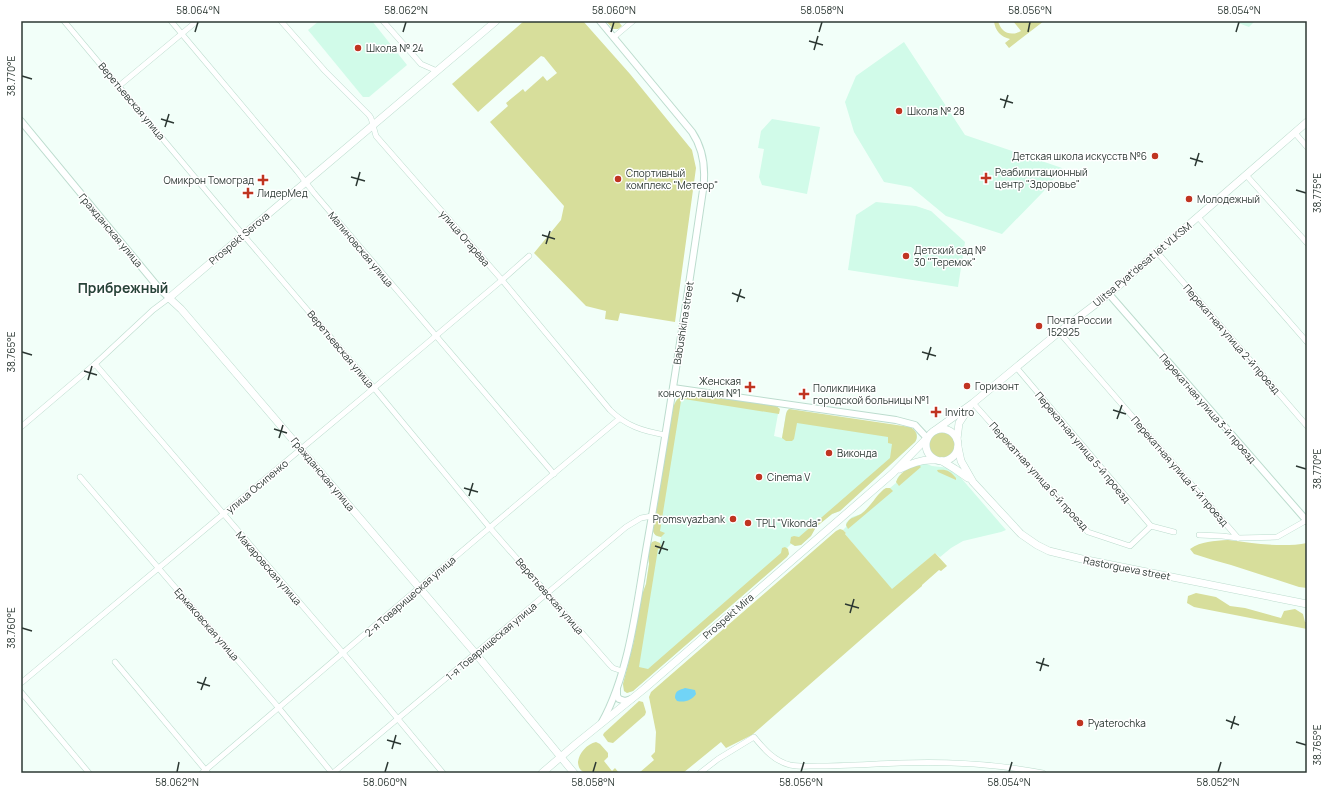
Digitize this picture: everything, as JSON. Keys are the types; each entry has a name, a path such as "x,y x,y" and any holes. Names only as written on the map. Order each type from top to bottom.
{"main road":[{"name":"Prospekt Serova","path":"170,298 496,21"},
{"name":"Ulitsa Pyat'desat let VLKSM","path":"927,438 1059,332 1109,294 1307,122"},
{"name":"Гражданская улица","path":"170,298 182,309 476,654 574,773"},
{"name":"Ulitsa Pyat'desat let VLKSM","path":"973,402 961,420 957,439 961,461 973,482"},
{"path":"934,431 941,429 949,430 957,439"},
{"path":"927,438 925,444 926,451 934,460 942,462 955,469 973,482"},
{"name":"Prospekt Mira","path":"542,773 561,756 633,699 892,473 927,438"},
{"path":"942,462 953,457 958,447"},
{"name":"Prospekt Mira","path":"892,473 914,462 927,459 934,460"},
{"name":"Rastorgueva street","path":"973,482 1021,534 1037,545 1049,550 1082,559 1307,604"}],"street":[{"name":"Веретьевская улица","path":"64,21 374,388 490,528 610,665 613,668 622,671"},
{"name":"Малиновская улица","path":"171,21 435,336 554,474"},
{"path":"119,86 197,21"},
{"name":"улица Огарёва","path":"281,21 325,71 369,115 376,136 502,280 610,410 620,419 639,429 665,435"},
{"path":"383,21 421,64 437,71"},
{"name":"Babushkina street","path":"600,21 692,132 701,147 705,173 673,388 630,642 622,671 608,710 601,724"},
{"path":"614,37 633,21"},
{"name":"Гражданская улица","path":"21,121 158,287 170,298"},
{"path":"1295,133 1307,147"},
{"path":"1246,175 1307,243"},
{"path":"1198,217 1307,342"},
{"name":"Перекатная улица 2-й проезд","path":"1157,252 1307,426"},
{"name":"улица Осипенко","path":"21,683 374,388 529,256"},
{"name":"Перекатная улица 3-й проезд","path":"1109,294 1307,520"},
{"name":"Prospekt Serova","path":"21,427 95,364 153,310 170,298"},
{"name":"Перекатная улица 4-й проезд","path":"1059,332 1238,538"},
{"name":"Макаровская улица","path":"95,364 344,653 443,773"},
{"name":"Перекатная улица 5-й проезд","path":"1016,367 1151,526"},
{"path":"673,388 896,420 915,425 927,438"},
{"name":"Перекатная улица 6-й проезд","path":"973,402 1088,532 1130,546 1151,526"},
{"name":"2-я Товарищеская улица","path":"205,772 278,707 344,653 419,587 620,419"},
{"name":"Ермаковская улица","path":"80,477 278,707 332,773"},
{"name":"1-я Товарищеская улица","path":"332,773 398,720 626,527 641,518 652,516"},
{"path":"1199,535 1238,538 1277,537 1307,520"},
{"path":"1151,526 1174,532"},
{"path":"115,662 205,772"},
{"path":"618,682 617,694 619,700 625,701 633,699"},
{"path":"21,692 89,773"},
{"path":"700,773 718,759 754,737 775,758 789,765 953,763 1008,767 1043,773"}],"shaded area":[{"name":"Школа № 24","path":"319,21 372,21 407,65 369,97 363,97 308,30"},
{"path":"1233,21 1255,21 1249,27"},
{"path":"904,42 965,135 1062,168 1043,192 1002,234 946,216 911,187 884,182 854,132 845,102 856,76"},
{"path":"772,119 820,127 807,194 762,185 759,177 764,149 758,148 761,131"},
{"name":"Детский сад № 30 \"Теремок\"","path":"876,202 916,206 931,211 965,242 958,287 848,270 856,215"},
{"path":"686,394 778,407 779,414 774,436 782,438 786,414 789,409 913,429 917,434 917,438 915,442 840,511 832,514 816,527 811,536 801,545 795,546 791,544 787,548 789,554 787,557 633,691 627,693 624,691 623,684 634,641 640,600 646,584 649,564 648,554 651,543 655,541 660,543 661,537 656,536 653,531 673,408 678,398"},
{"path":"924,463 932,466 950,468 955,471 1006,530 963,541 940,557 935,553 892,590 843,530 846,527 846,523 852,517 861,514 873,503 884,489 890,488 896,483 898,477 910,467"}],"green space":[{"name":"Спортивный комплекс \"Метеор\"","path":"524,21 583,21 630,74 692,150 696,168 675,322 620,313 618,321 605,319 606,311 586,306 534,253 561,220 564,206 490,122 508,106 506,103 523,89 525,92 543,76 547,81 557,73 544,57 541,56 478,112 452,84"},
{"path":"606,21 618,21 622,26 618,29 613,29"},
{"path":"994,21 998,21 999,25 1004,31 1013,34 1021,31 1013,21 1044,21 1009,48 1005,43 1010,39 999,33"},
{"path":"690,393 776,406 780,409 779,414 684,399 681,401 660,531 665,533 661,537 656,535 653,531 673,408 679,398"},
{"path":"789,409 910,427 917,435 915,442 840,511 832,514 816,527 811,536 801,545 795,546 790,543 791,537 799,537 890,458 892,444 888,443 888,437 797,423 794,439 792,441 786,441 782,438 786,414"},
{"path":"942,431 952,435 956,445 952,455 942,459 932,455 928,445 932,435"},
{"path":"918,464 921,467 899,486 896,482 899,476"},
{"path":"937,470 948,471 956,478 956,480 938,472"},
{"path":"886,488 890,488 893,491 848,529 846,525 849,520 865,511"},
{"path":"840,529 846,533 845,534 892,589 935,553 947,566 941,571 939,570 752,735 726,748 721,742 683,773 639,773 654,760 651,756 655,752 656,732 649,697 651,692"},
{"path":"1228,540 1278,545 1307,543 1307,588 1299,587 1194,554 1190,549 1203,543"},
{"path":"655,541 660,543 662,549 658,549 639,667 648,669 781,553 782,548 785,547 788,549 789,554 633,691 627,693 624,691 623,684 634,641 640,600 646,584 649,564 648,554 652,542"},
{"path":"1196,593 1216,597 1230,606 1245,608 1281,618 1284,611 1295,609 1303,614 1305,622 1307,622 1307,629 1194,607 1187,603 1188,596"},
{"path":"639,701 643,702 646,712 645,715 613,743 608,742 603,735 604,733"},
{"path":"596,742 600,744 608,753 608,757 604,761 612,771 615,768 619,773 601,774 584,772 580,769 578,762 580,755 587,747"}],"water":[{"path":"685,688 695,690 696,694 692,698 683,702 677,701 675,698 676,693"}],"place":[{"name":"Школа № 24","path":"358,48"},
{"name":"Школа № 28","path":"899,111"},
{"name":"Детская школа искусств №6","path":"1155,156"},
{"name":"Реабилитационный центр \"Здоровье\"","path":"986,178"},
{"name":"Спортивный комплекс \"Метеор\"","path":"618,179"},
{"name":"Омикрон Томоград","path":"263,180"},
{"name":"ЛидерМед","path":"248,193"},
{"name":"Молодежный","path":"1189,199"},
{"name":"Детский сад № 30 \"Теремок\"","path":"906,256"},
{"name":"Почта России 152925","path":"1039,326"},
{"name":"Горизонт","path":"967,386"},
{"name":"Женская консультация №1","path":"750,387"},
{"name":"Поликлиника городской больницы №1","path":"804,394"},
{"name":"Invitro","path":"936,412"},
{"name":"Виконда","path":"829,453"},
{"name":"Cinema V","path":"759,477"},
{"name":"Promsvyazbank","path":"733,519"},
{"name":"ТРЦ \"Vikonda\"","path":"748,523"},
{"name":"Pyaterochka","path":"1080,723"}],"district":[{"name":"Прибрежный","path":"123,287"}]}
